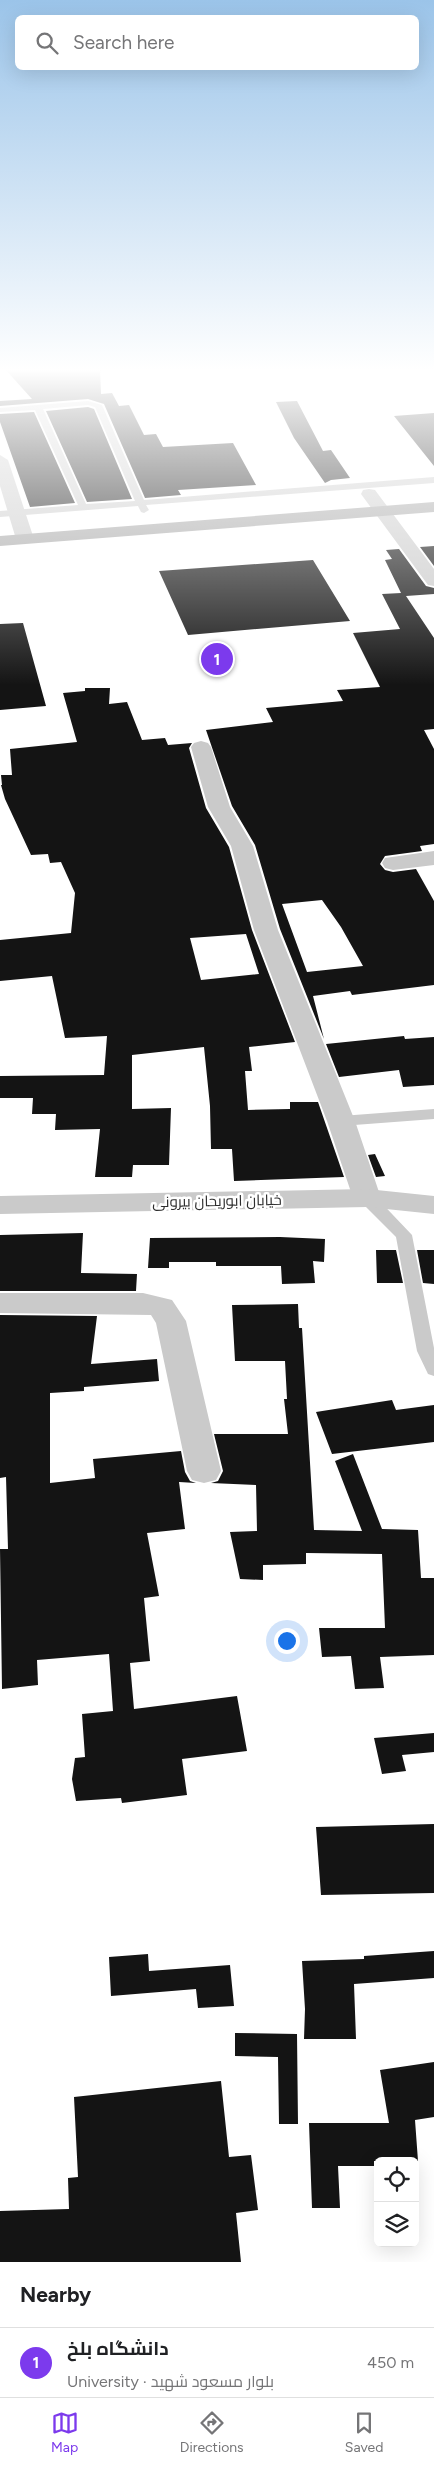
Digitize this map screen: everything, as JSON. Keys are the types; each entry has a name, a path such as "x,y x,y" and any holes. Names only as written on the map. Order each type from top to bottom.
{"main road":[{"path":"0,523 18,517 143,507 434,490"},
{"path":"0,541 434,507"}],"street":[{"path":"5,475 25,539"},
{"path":"369,494 434,581"},
{"path":"201,747 219,807 242,846 266,930 342,1120 367,1198"},
{"path":"393,863 434,858"},
{"name":"خیابان ابوریحان بیرونی","path":"0,1205 367,1198 434,1205"},
{"path":"0,1303 143,1303 161,1308 171,1321 204,1471"}],"lane":[{"path":"68,475 83,507"},
{"path":"129,475 143,507"},
{"path":"0,514 18,517 83,507 143,507 434,480"},
{"path":"342,1120 434,1114"},
{"path":"367,1198 404,1235 426,1351 434,1370"}],"building":[{"path":"19,475 62,475 75,503 30,507"},
{"path":"75,475 122,475 132,499 87,502"},
{"path":"135,475 250,475 256,485 178,490 181,495 145,498"},
{"path":"319,475 348,475 350,478 331,480 325,483"},
{"path":"434,546 434,566 420,547"},
{"path":"399,549 426,586 434,588 434,594 406,596 434,638 434,729 424,730 434,749 434,844 420,846 422,851 385,856 380,864 385,870 393,872 416,869 434,901 434,985 352,995 350,991 313,996 324,1039 280,929 255,845 232,806 206,730 273,722 266,708 343,701 337,690 380,687 353,633 400,629 382,594 401,593 385,560 392,559 386,550","holes":["322,900 341,927 363,966 307,972 282,904"]},
{"path":"313,560 350,621 188,635 159,571"},
{"path":"23,623 46,706 0,710 0,624"},
{"path":"85,688 110,688 109,704 127,702 142,740 165,738 168,745 192,743 189,748 206,808 229,847 252,930 295,1042 249,1047 252,1071 245,1071 248,1110 290,1109 290,1102 318,1102 344,1177 234,1181 232,1149 211,1149 210,1106 204,1047 132,1055 132,1109 171,1108 169,1165 133,1165 132,1177 95,1177 100,1129 55,1130 56,1114 32,1114 33,1098 0,1098 0,1076 104,1075 107,1036 65,1038 52,976 0,981 0,940 71,933 75,893 61,862 50,863 48,854 31,855 5,799 1,785 1,775 12,775 10,749 77,742 63,693 85,691","holes":["246,934 259,974 201,980 190,938"]},
{"path":"404,1036 405,1039 434,1037 434,1085 403,1087 399,1070 339,1077 326,1044"},
{"path":"375,1154 385,1176 376,1177 368,1155"},
{"path":"83,1233 81,1273 137,1274 136,1291 0,1291 0,1235"},
{"path":"280,1237 325,1239 324,1262 313,1261 315,1283 282,1284 281,1266 216,1266 216,1262 169,1262 169,1268 148,1268 150,1238"},
{"path":"376,1250 396,1250 403,1283 377,1283"},
{"path":"417,1250 434,1250 434,1284 423,1283"},
{"path":"298,1304 299,1328 302,1328 314,1530 362,1531 335,1461 353,1454 382,1529 418,1530 421,1578 434,1578 434,1655 380,1657 384,1688 355,1689 351,1656 322,1657 319,1628 385,1628 382,1554 306,1553 306,1564 263,1565 263,1580 240,1579 230,1532 257,1531 256,1485 211,1483 218,1481 223,1471 214,1434 288,1434 284,1399 287,1399 285,1361 235,1361 232,1305"},
{"path":"0,1315 97,1316 91,1364 157,1359 159,1381 84,1387 84,1391 50,1393 50,1483 95,1478 93,1459 181,1451 185,1472 190,1481 196,1483 179,1482 185,1529 147,1533 159,1596 144,1598 150,1661 130,1663 134,1709 237,1696 247,1751 182,1759 187,1795 122,1803 121,1798 76,1801 72,1779 75,1758 85,1757 82,1714 113,1711 109,1654 37,1660 38,1685 2,1689 0,1549 8,1549 6,1477 0,1478"},
{"path":"392,1400 396,1410 434,1405 434,1442 332,1454 316,1412"},
{"path":"434,1733 434,1752 402,1755 406,1771 382,1774 374,1738"},
{"path":"434,1824 434,1893 321,1895 316,1827"},
{"path":"434,1951 434,1978 354,1984 356,2039 304,2039 305,2009 302,1961 364,1959 364,1956"},
{"path":"148,1954 149,1971 230,1965 234,2006 198,2008 196,1989 111,1996 109,1957"},
{"path":"235,2033 297,2034 298,2124 279,2124 278,2057 235,2056"},
{"path":"434,2062 434,2117 415,2120 418,2157 374,2157 374,2166 338,2166 340,2208 312,2208 309,2123 389,2123 380,2070"},
{"path":"221,2081 229,2157 251,2155 258,2210 236,2213 241,2262 0,2262 0,2211 69,2209 68,2178 78,2177 74,2097"}],"place":[{"name":"دانشگاه بلخ","path":"217,659"}]}
